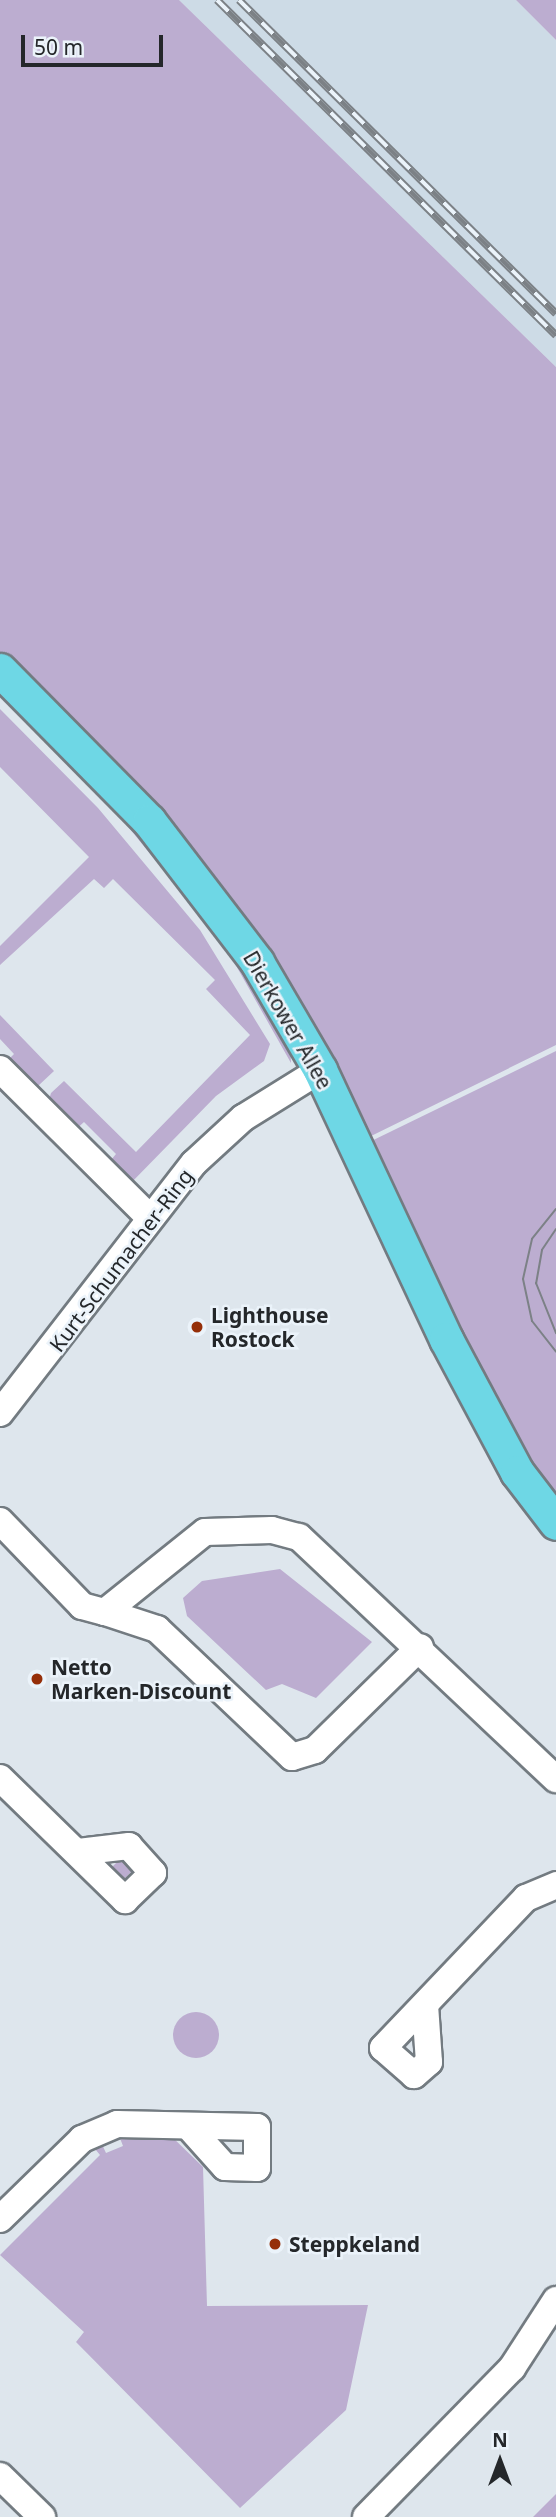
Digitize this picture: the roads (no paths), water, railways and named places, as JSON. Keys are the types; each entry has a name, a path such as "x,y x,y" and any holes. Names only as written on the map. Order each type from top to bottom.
{"main road":[{"name":"Dierkower Allee","path":"0,670 178,855 257,962 320,1070 517,1472 556,1523"},
{"name":"Dierkower Allee","path":"493,1426 556,1507"}],"street":[{"path":"0,1069 149,1217"},
{"name":"Kurt-Schumacher-Ring","path":"0,1413 149,1217 219,1138 320,1070"},
{"path":"0,1521 82,1605 157,1629 292,1757 315,1750 420,1647"},
{"path":"105,1612 127,1600 194,1538 215,1531 272,1530 313,1545 556,1779"},
{"path":"0,1778 78,1852"},
{"path":"425,2005 526,1898 556,1885"},
{"path":"0,2219 100,2129 138,2123 189,2127"},
{"path":"366,2517 512,2368 556,2300"},
{"path":"0,2476 42,2517"}],"tram line":[{"path":"556,1209 532,1239 523,1279 532,1321 556,1352"},
{"path":"556,1229 542,1250 536,1283 556,1333"}],"railway":[{"path":"217,0 556,336"},
{"path":"239,0 556,314"}],"place":[{"name":"Lighthouse Rostock","path":"197,1327"},
{"name":"Netto Marken-Discount","path":"37,1679"},
{"name":"Steppkeland","path":"275,2244"}]}
